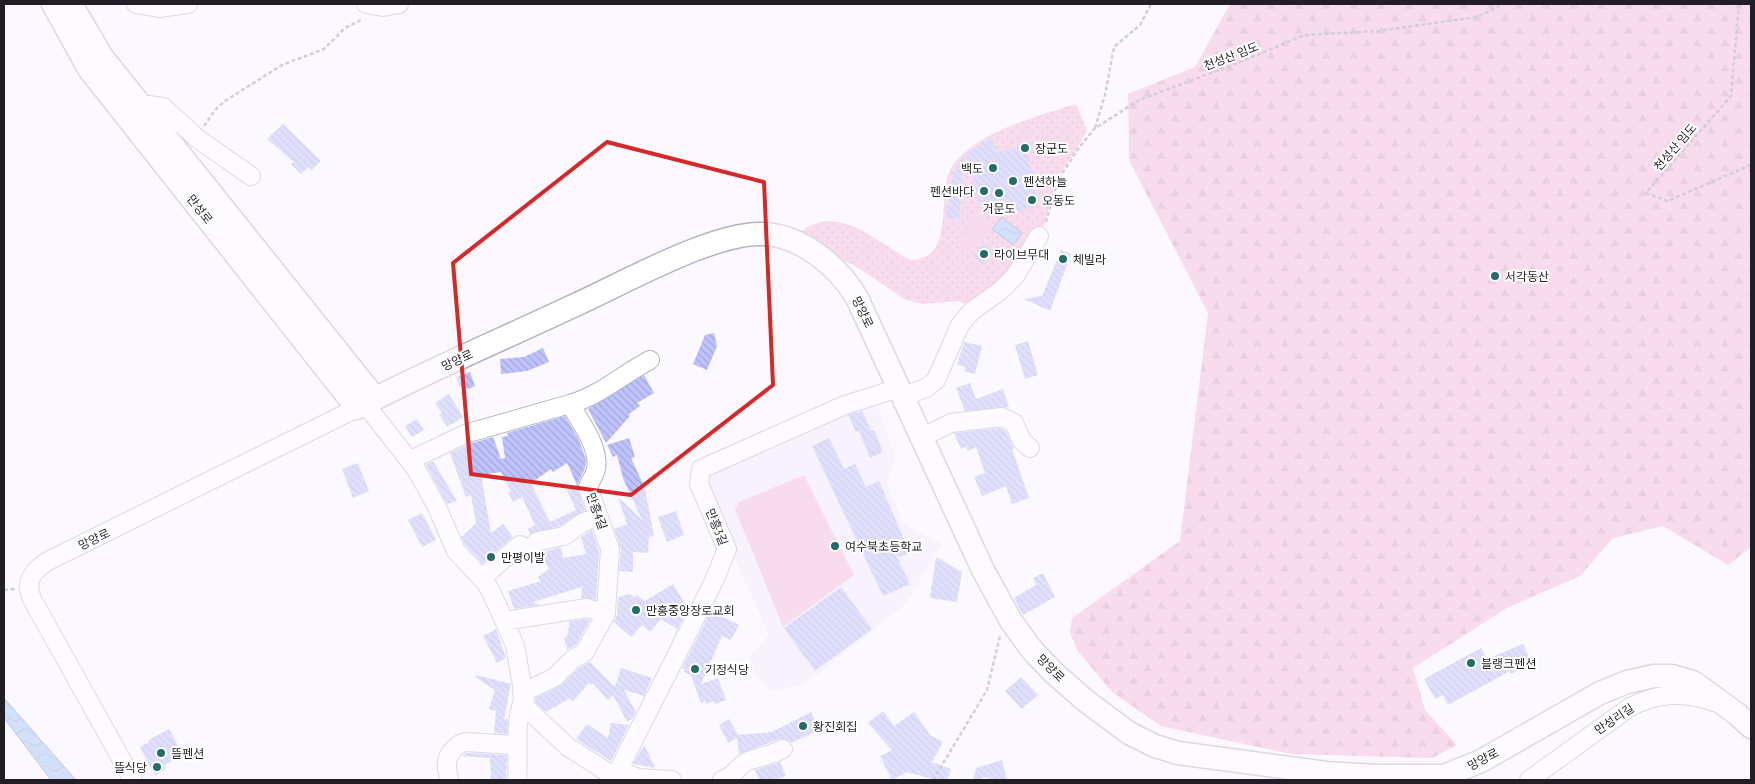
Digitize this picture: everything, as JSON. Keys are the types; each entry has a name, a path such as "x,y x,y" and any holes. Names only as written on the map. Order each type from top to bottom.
{"main road":[{"name":"만성로","path":"52,4 90,69 366,403"},
{"name":"만성로","path":"71,4 102,57 140,104 366,403"},
{"name":"망양로","path":"366,403 690,252 716,243 762,234 779,236 802,246 825,262 845,280 861,304 920,438 983,570 1006,613 1032,650 1054,673 1086,701 1129,733 1155,746 1173,752 1252,764 1326,773 1378,776 1444,776 1481,761 1604,692 1627,682 1654,676 1672,676 1693,682 1744,720"}],"street":[{"path":"136,4 159,8 188,4"},
{"path":"366,4 376,7 394,5"},
{"path":"140,104 163,107 196,137 252,176"},
{"path":"900,392 926,388 936,380 960,325 972,311 1000,291 1015,276 1039,236"},
{"path":"411,460 465,434 570,404 600,391 628,371 650,360"},
{"name":"만흥3길","path":"616,776 714,581 728,549 699,484 698,476 701,469 845,405 900,392"},
{"path":"366,403 411,460 437,507 451,544 461,558 482,578 504,620 517,653 522,696 516,745 517,780"},
{"name":"망양로","path":"133,780 32,599 29,587 31,576 38,568 50,560 366,403"},
{"name":"만흥4길","path":"522,696 555,677 573,659 584,653 606,614 610,550 588,487 596,470 594,450 570,404"},
{"path":"920,438 951,423 1002,417 1014,423 1022,441 1030,448"},
{"path":"482,578 520,545 526,551 538,541 564,536 582,523 598,516"},
{"path":"504,620 587,608 606,614"},
{"name":"만성리길","path":"1530,780 1630,707 1643,701 1672,694 1687,694 1704,698 1744,720"},
{"path":"522,696 531,715 568,747 616,776 672,780"},
{"path":"449,780 446,768 448,757 459,744 465,742 516,745"},
{"path":"722,780 730,778 747,762 765,758 783,749"}],"path":[{"path":"1094,129 1105,95 1114,47 1140,25 1151,4"},
{"name":"천성산 임도","path":"1039,236 1045,225 1047,212 1058,180 1094,129 1139,100 1243,62 1304,35 1378,31 1477,17 1503,4"},
{"name":"천성산 임도","path":"1739,4 1731,96 1646,193 1667,201 1751,165"},
{"path":"196,137 216,109 225,101 282,65 324,49 351,24 394,5"},
{"path":"933,780 989,684 1006,613"}],"highlighted area":[{"path":"607,142 764,182 773,385 631,495 471,474 453,263"}],"shaded area":[{"name":"여수북초등학교","path":"876,401 895,457 886,484 904,524 942,544 905,604 819,674 797,686 770,691 757,677 749,657 769,635 700,481 704,469"}],"green space":[{"path":"1230,4 1751,4 1751,547 1728,565 1663,526 1613,538 1580,576 1507,608 1413,668 1425,710 1457,745 1432,758 1291,754 1161,726 1112,692 1077,650 1070,633 1072,618 1180,541 1208,313 1129,160 1128,94 1195,67"},
{"path":"1076,104 1087,130 1058,179 1039,239 1028,257 969,307 960,301 924,304 906,300 854,265 791,240 807,228 822,222 837,222 866,233 910,260 925,257 935,249 940,237 948,177 953,165 964,153 977,143 1010,126"},
{"path":"978,215 991,225 971,251 958,241"},
{"path":"804,475 854,575 783,627 735,509 739,502"}],"water":[{"path":"1002,217 1022,233 1013,245 992,229"},
{"path":"4,698 76,780 51,780 4,718"}],"building":[{"path":"283,124 321,161 312,170 308,167 301,174 291,164 294,162 267,139"},
{"path":"992,139 997,153 1017,148 1016,145 1030,141 1033,151 1027,153 1038,204 1013,214 1009,199 980,207 967,153"},
{"path":"965,153 959,220 946,218 953,176"},
{"name":"라이브무대","path":"984,243 994,252 983,265 973,257"},
{"path":"1061,250 1071,254 1050,311 1024,299 1042,296"},
{"path":"714,333 717,346 707,370 693,364 705,335"},
{"path":"1028,341 1038,375 1025,379 1015,345"},
{"path":"964,342 982,346 975,374 964,371 965,367 957,365"},
{"path":"543,348 549,362 527,371 501,374 500,359 524,357"},
{"path":"470,372 475,386 468,389 459,386 456,377"},
{"path":"644,375 654,393 637,403 640,406 629,414 630,416 606,443 588,409"},
{"path":"970,383 976,399 1003,389 1009,407 965,411 956,388"},
{"path":"449,394 463,417 447,427 439,414 442,413 435,403"},
{"path":"862,411 871,431 874,430 883,452 870,458 859,431 856,432 848,415"},
{"path":"565,416 579,440 586,460 585,468 578,483 578,490 585,510 560,526 530,534 528,529 535,525 522,497 513,502 508,492 511,491 501,472 481,475 491,533 503,524 513,537 482,564 465,545 461,537 476,523 471,495 466,497 450,453 469,444 493,437 501,459 505,458 502,437 508,436 507,433","holes":["567,463 577,485 567,490 576,510 550,522 531,483 551,469 553,472"]},
{"path":"417,419 424,430 412,437 405,426"},
{"path":"1000,428 1006,431 1014,448 1012,449 1029,498 1012,504 1006,486 982,496 974,477 985,473 976,447 968,451 966,447 961,449 954,433"},
{"path":"629,438 635,457 631,458 645,488 654,536 650,537 649,535 648,553 633,552 633,572 619,571 621,549 614,529 627,524 618,497 642,520 623,478 617,455 613,457 607,445"},
{"path":"829,438 844,469 855,464 866,487 879,481 910,553 900,557 896,555 910,584 883,596 812,446"},
{"path":"433,461 457,501 447,504 426,465"},
{"path":"358,463 369,491 353,498 342,469"},
{"path":"676,511 684,535 667,542 658,517"},
{"path":"422,513 436,540 422,547 408,520"},
{"path":"592,530 599,551 596,600 581,598 582,587 533,602 539,605 514,609 508,591 541,581 538,577 549,569 540,553 561,547 563,558 586,554 581,537"},
{"path":"936,557 962,572 957,602 930,598"},
{"path":"1043,573 1055,597 1023,615 1014,598 1036,585 1033,578"},
{"path":"673,584 688,609 671,642 677,629 661,619 650,632 642,625 631,637 614,622 617,615 618,597 630,594 635,598 637,595 645,601"},
{"path":"841,587 872,629 815,671 784,628"},
{"path":"711,611 739,625 731,640 722,636 701,684 718,678 726,700 715,704 714,701 706,704 705,701 701,703 691,675 684,672 685,669 682,668"},
{"path":"590,620 576,645 567,650 564,637 567,637 570,621"},
{"path":"496,629 506,658 497,663 483,636"},
{"name":"블랭크펜션","path":"1523,644 1532,665 1510,674 1510,671 1448,705 1443,695 1435,699 1424,679 1481,648 1487,659"},
{"path":"590,662 615,687 621,668 652,678 644,696 624,690 636,712 632,719 627,722 613,695 608,700 593,683 591,685 589,683 573,701 570,698 546,712 536,703 535,698 560,686 579,668"},
{"path":"476,675 511,684 504,719 508,719 507,734 494,733 496,711 489,709 495,690 475,677"},
{"path":"1021,677 1038,695 1022,709 1005,691"},
{"path":"883,711 894,726 914,712 930,735 943,742 932,762 951,769 947,780 936,780 907,772 892,780 880,756 892,750 868,723"},
{"path":"811,712 819,730 791,743 784,739 779,739 739,754 737,738 728,743 719,725 729,719 738,735 772,732"},
{"path":"611,723 629,725 611,761 576,739 587,724 608,738"},
{"name":"뜰펜션","path":"169,729 181,751 176,754 178,758 164,765 166,769 155,776 140,747 149,742 148,740"},
{"path":"645,746 655,768 633,764"},
{"path":"467,753 507,755 506,780 491,780 490,758 462,756"},
{"path":"1002,760 1007,780 989,780 988,777 973,780 976,768"},
{"path":"780,762 786,776 775,780 759,780 755,770"}],"place":[{"name":"장군도","path":"1025,148"},
{"name":"백도","path":"993,168"},
{"name":"펜션하늘","path":"1013,181"},
{"name":"펜션바다","path":"984,191"},
{"name":"거문도","path":"999,193"},
{"name":"오동도","path":"1032,200"},
{"name":"라이브무대","path":"984,254"},
{"name":"체빌라","path":"1063,259"},
{"name":"서각동산","path":"1495,276"},
{"name":"여수북초등학교","path":"835,546"},
{"name":"만평이발","path":"491,557"},
{"name":"만흥중앙장로교회","path":"636,610"},
{"name":"블랭크펜션","path":"1471,663"},
{"name":"기정식당","path":"695,669"},
{"name":"황진회집","path":"803,726"},
{"name":"뜰펜션","path":"161,753"},
{"name":"뜰식당","path":"157,767"}]}
